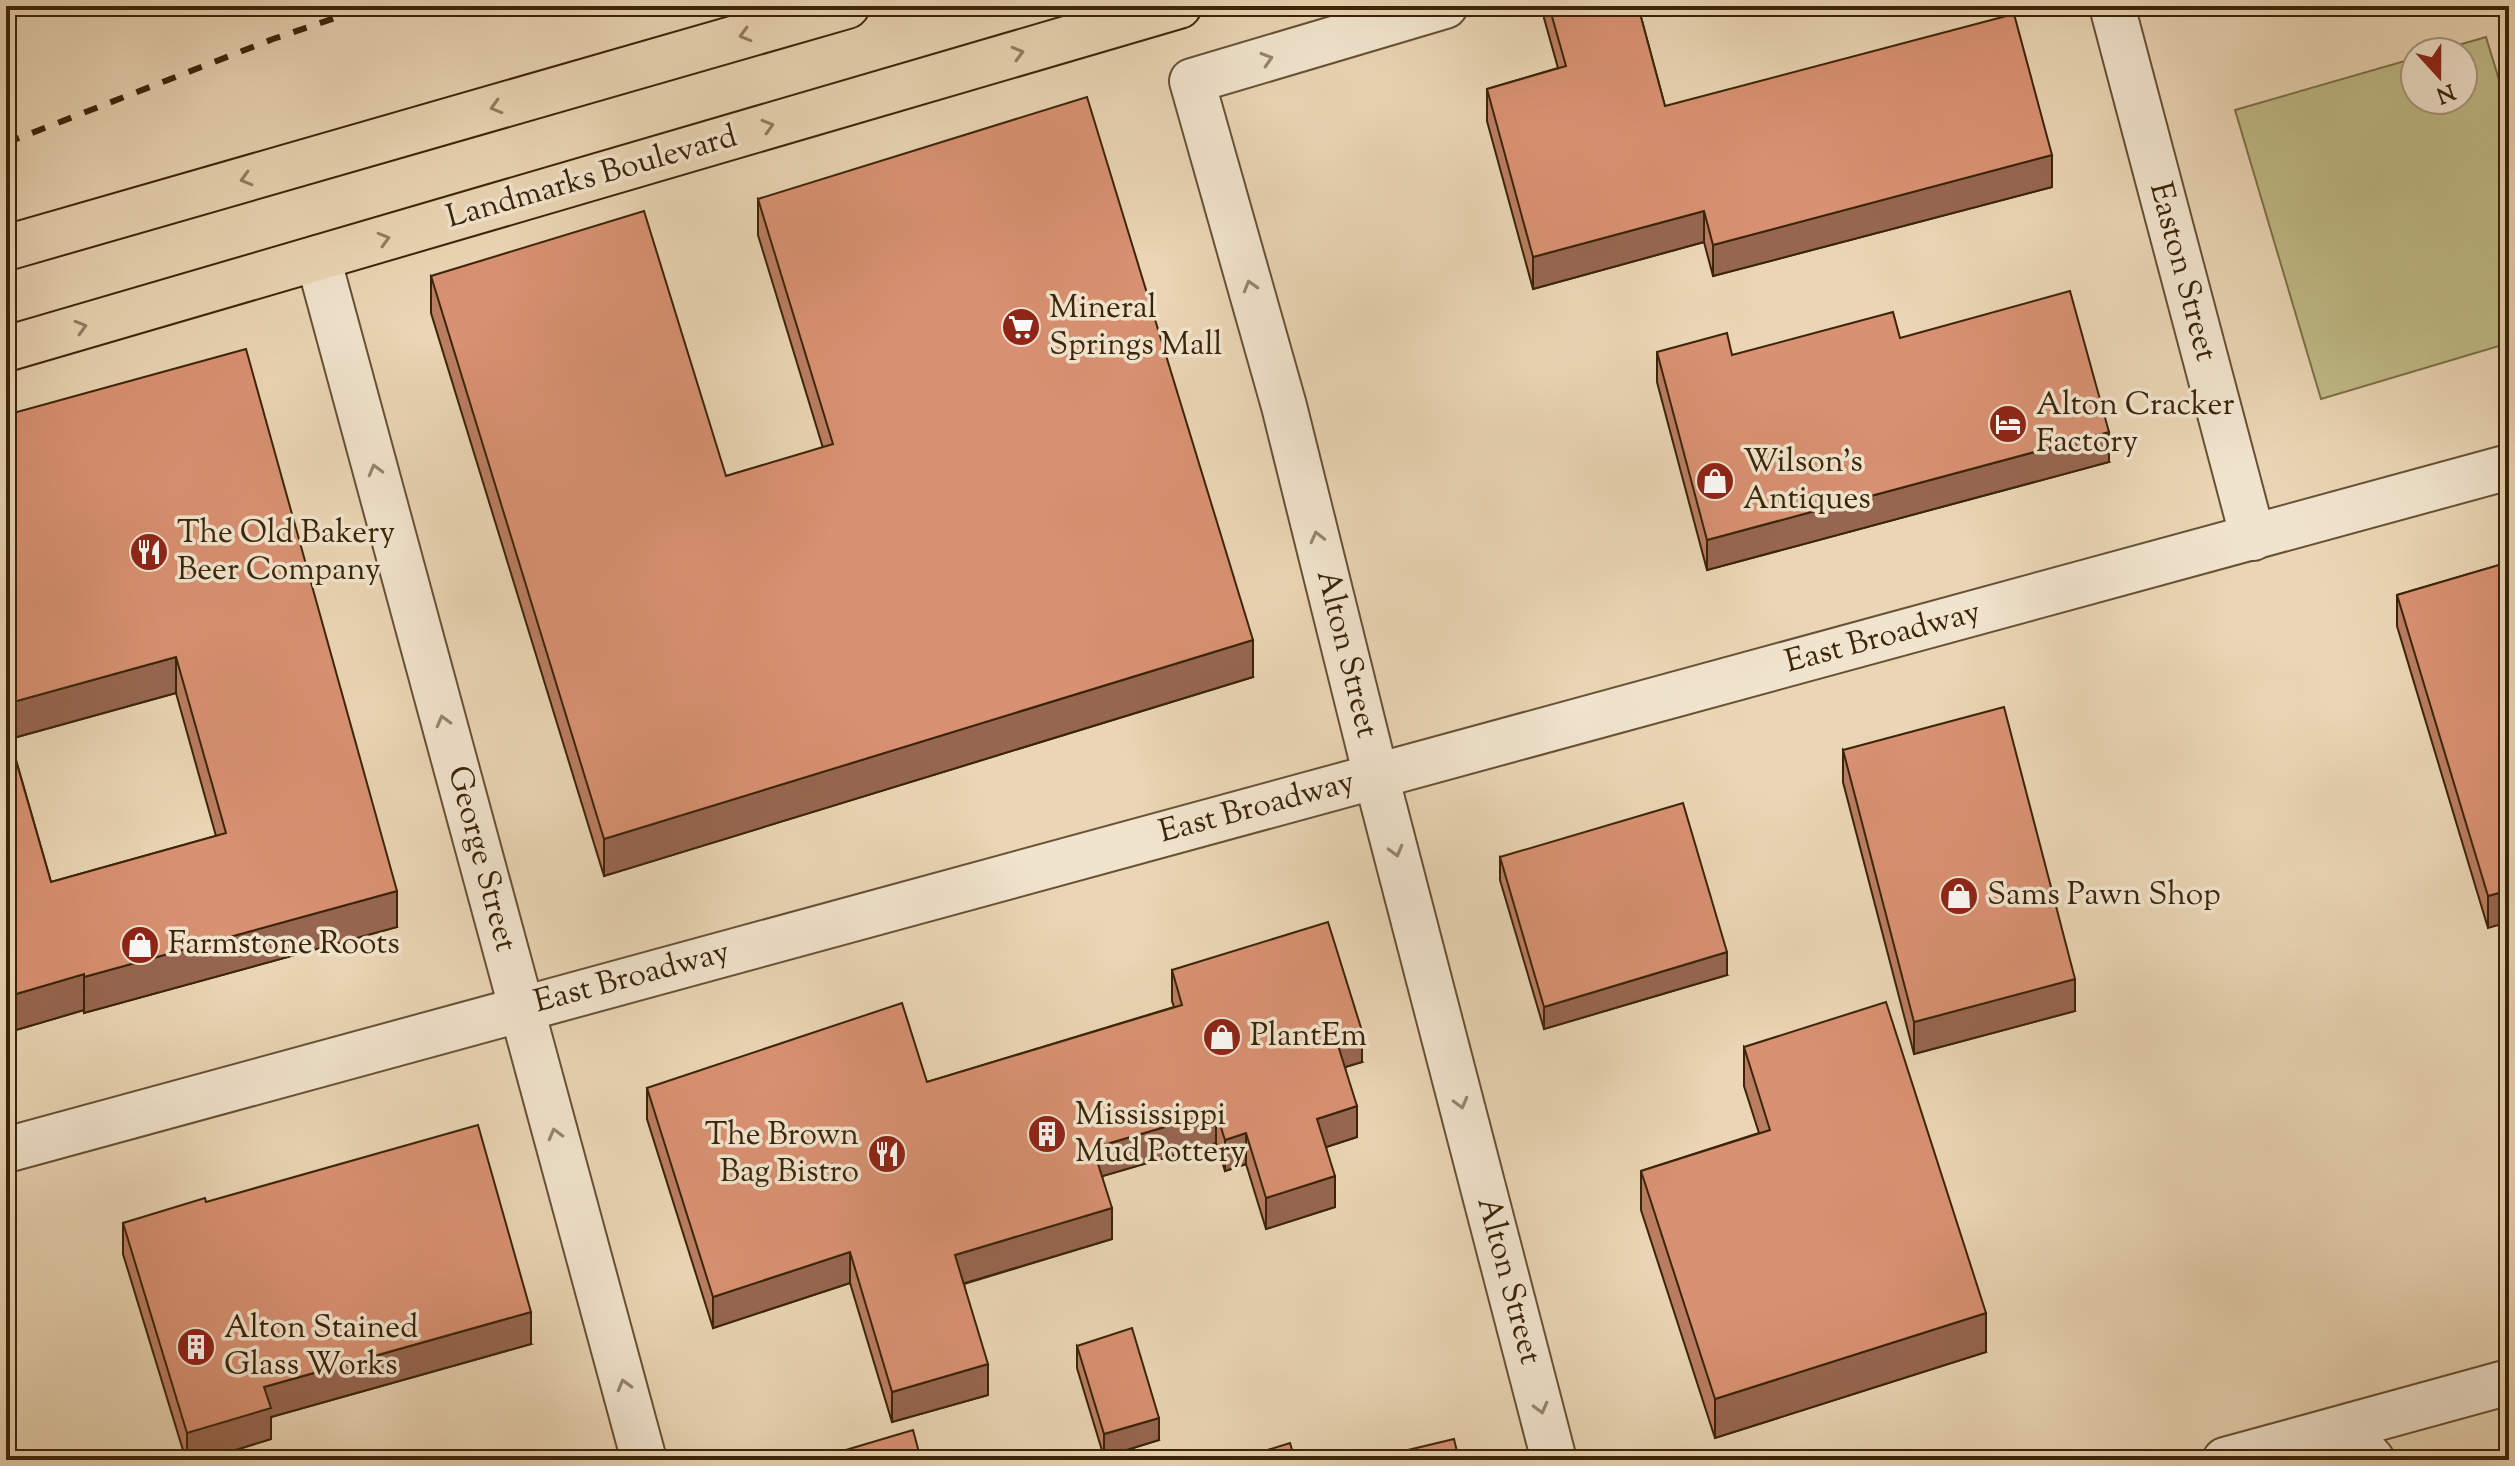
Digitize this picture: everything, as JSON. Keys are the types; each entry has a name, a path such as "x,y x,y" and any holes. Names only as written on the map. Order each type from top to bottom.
{"highway":[{"path":"6,248 847,6"},
{"name":"Landmarks Boulevard","path":"6,349 1179,6"}],"street":[{"name":"Alton Street","path":"1445,6 1192,81 1284,406 1376,776 1554,1460"},
{"name":"Easton Street","path":"2112,6 2253,538"},
{"name":"George Street","path":"318,258 644,1460"},
{"name":"East Broadway","path":"6,1150 2509,467"},
{"path":"2225,1460 2509,1382"},
{"path":"2344,1428 2372,1460"}],"shaded area":[{"path":"2486,37 2509,113 2509,343 2321,399 2235,110 2399,63 2399,116 2479,116 2479,39"}],"building":[{"path":"1549,6 1638,6 1665,106 2014,14 2052,155 1713,245 1704,211 1533,257 1487,89 1566,66"},
{"path":"1087,97 1253,640 604,839 431,276 644,211 726,476 833,444 758,199"},
{"path":"2070,291 2109,432 1707,540 1657,352 1727,333 1732,355 1893,312 1900,338"},
{"path":"246,349 397,891 6,997 6,726 51,882 226,833 176,657 6,704 6,415"},
{"path":"2509,562 2509,890 2488,896 2397,595"},
{"name":"Sams Pawn Shop","path":"2004,707 2075,979 1914,1022 1843,750"},
{"path":"1683,803 1727,952 1544,1007 1500,857"},
{"path":"1328,922 1362,1031 1336,1039 1357,1106 1317,1119 1335,1176 1266,1198 1246,1133 1225,1140 1216,1112 1093,1148 1112,1208 955,1255 988,1364 892,1392 850,1252 713,1297 647,1088 902,1003 927,1082 1182,1005 1172,970"},
{"path":"1886,1002 1986,1313 1715,1399 1641,1171 1770,1130 1744,1047"},
{"path":"478,1125 531,1312 264,1387 271,1408 187,1433 123,1223"},
{"path":"1132,1328 1159,1418 1104,1434 1077,1346"},
{"path":"6,1423 16,1460 6,1460"},
{"path":"913,1430 921,1460 812,1460"},
{"path":"1454,1439 1459,1460 1366,1460"},
{"path":"1290,1443 1295,1460 1235,1460"}],"railway":[{"path":"6,143 273,39 370,6"}],"place":[{"name":"Mineral Springs Mall","path":"1021,327"},
{"name":"Alton Cracker Factory","path":"2008,424"},
{"name":"Wilson's Antiques","path":"1715,481"},
{"name":"The Old Bakery Beer Company","path":"149,552"},
{"name":"Sams Pawn Shop","path":"1959,896"},
{"name":"Farmstone Roots","path":"140,945"},
{"name":"PlantEm","path":"1222,1037"},
{"name":"Mississippi Mud Pottery","path":"1047,1134"},
{"name":"The Brown Bag Bistro","path":"887,1154"},
{"name":"Alton Stained Glass Works","path":"196,1347"}]}
